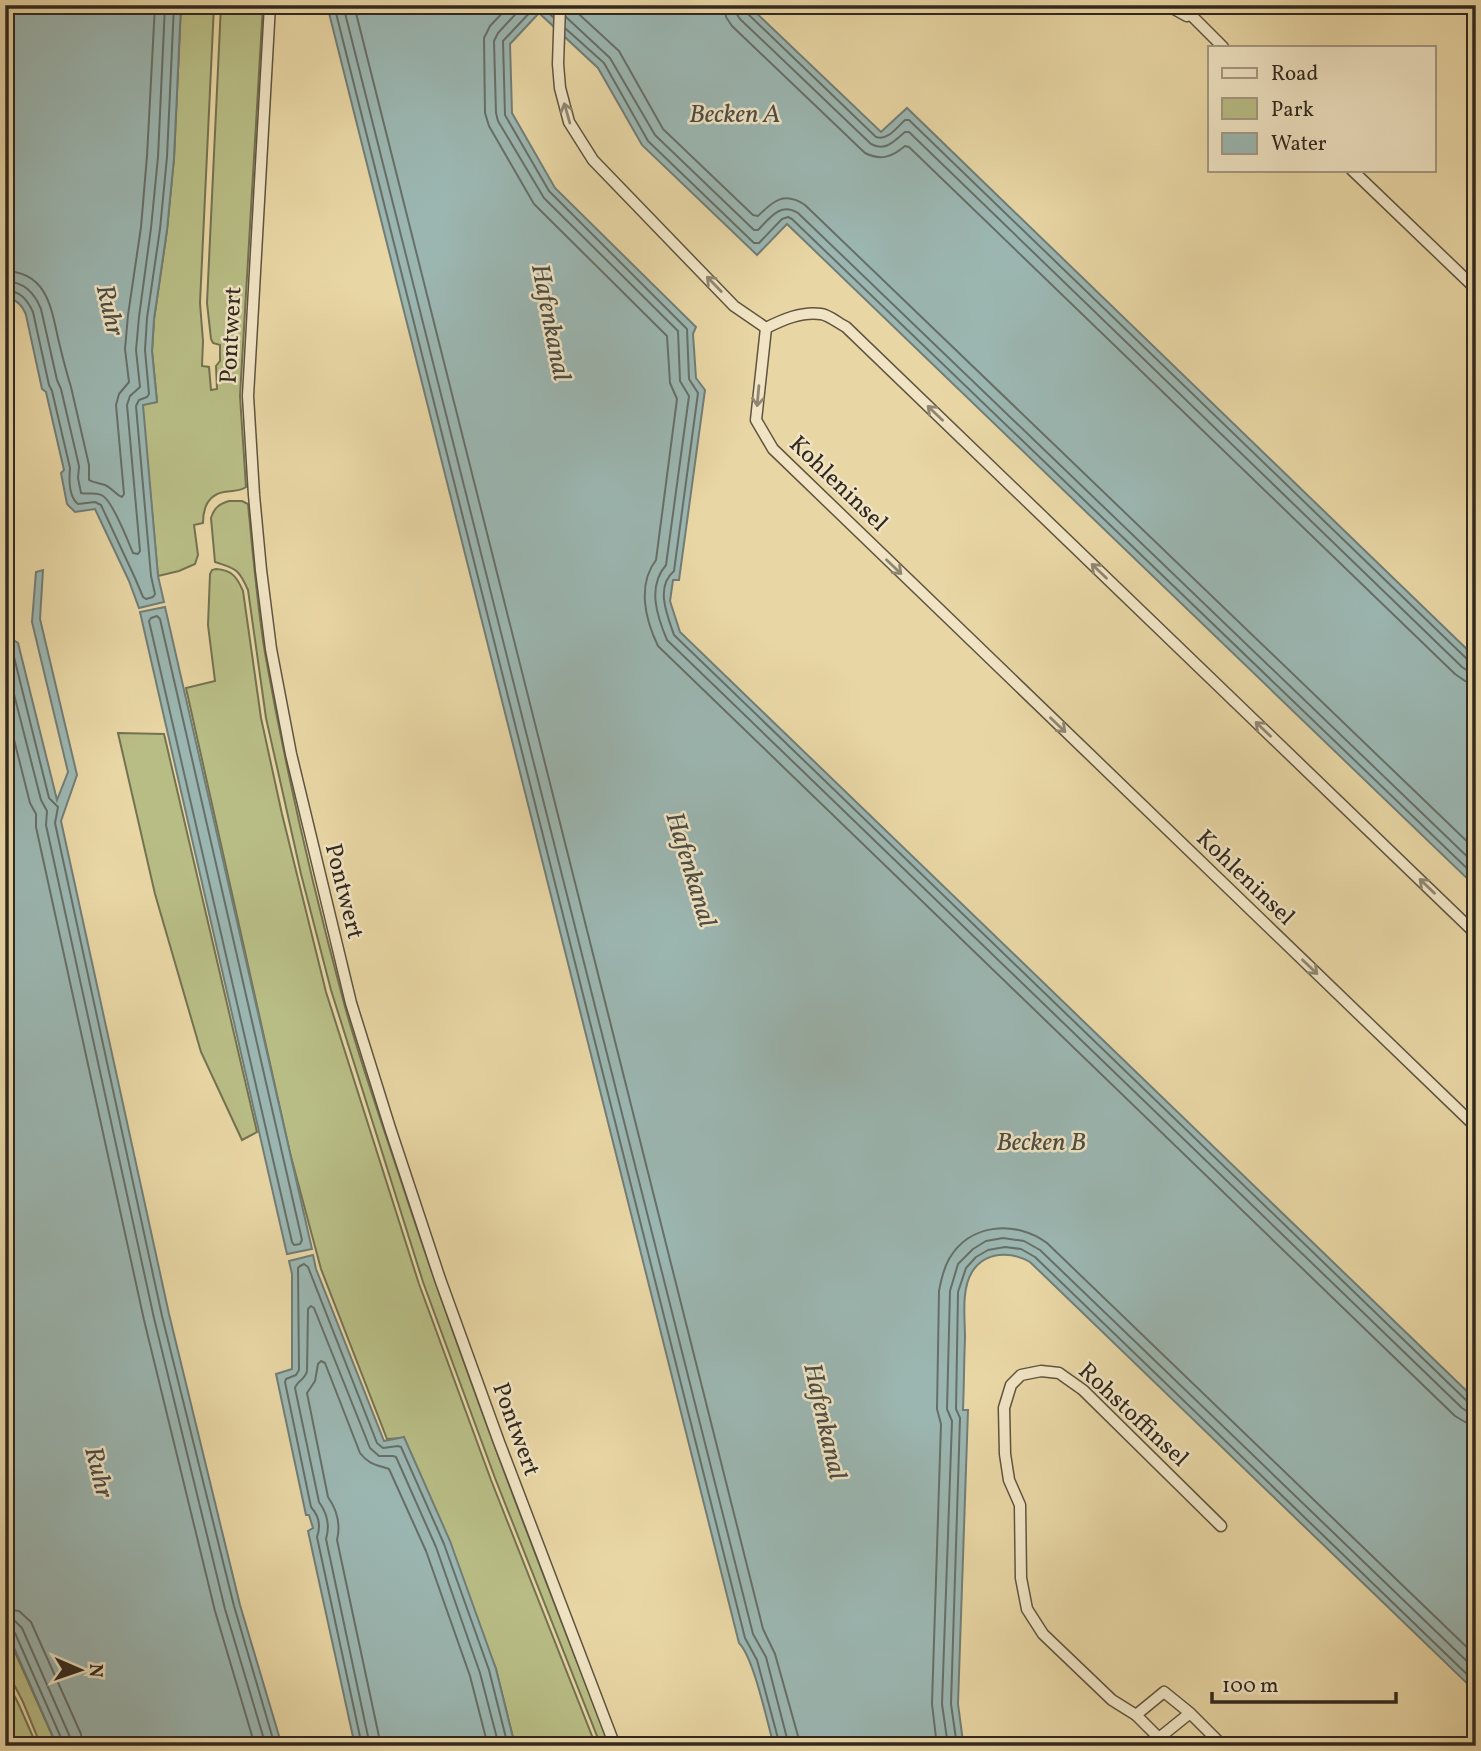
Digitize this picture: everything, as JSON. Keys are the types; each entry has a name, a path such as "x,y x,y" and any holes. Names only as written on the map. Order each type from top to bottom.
{"street":[{"name":"Pontwert","path":"270,5 248,396 261,570 271,649 291,754 351,1003 390,1128 440,1279 499,1443 615,1746"},
{"path":"560,5 558,64 560,88 569,121 593,160 734,306 766,328 787,318 822,313 846,327 1476,934"},
{"path":"1167,5 1200,23"},
{"path":"1181,5 1222,46"},
{"path":"1354,172 1476,289"},
{"name":"Kohleninsel","path":"766,328 756,420 773,449 1476,1127"},
{"name":"Rohstoffinsel","path":"1190,1713 1159,1738 1136,1715 1112,1700 1043,1634 1027,1609 1021,1578 1020,1505 1009,1480 1005,1454 1004,1408 1011,1385 1021,1375 1041,1371 1059,1373 1083,1390 1221,1526"},
{"path":"1136,1715 1164,1692 1223,1746"}],"green space":[{"path":"181,5 214,5 200,303 202,366 209,367 211,390 217,389 216,366 220,361 220,345 213,343 211,339 207,303 221,5 263,5 240,396 246,487 214,496 208,503 203,523 194,525 198,555 195,564 158,576 142,405 157,402 152,351 174,158"},
{"path":"229,501 248,504 262,635 282,741 322,916 359,1055 457,1343 610,1746 601,1746 495,1478 423,1282 331,990 301,874 266,718 248,590 235,570 215,562 211,518 217,507"},
{"path":"216,569 233,575 243,591 261,718 326,992 419,1284 491,1480 596,1746 515,1746 496,1669 404,1438 387,1439 321,1269 290,1153 186,688 215,681 208,625 210,574"},
{"path":"118,733 164,734 257,1132 242,1140 201,1052 155,894"},
{"path":"5,1627 57,1746 41,1746 5,1667"},
{"path":"5,1677 19,1705 37,1746 5,1746"}],"water":[{"name":"Ruhr","path":"5,5 181,5 174,158 152,351 157,402 143,405 158,576 164,602 139,608 95,509 75,512 67,504 61,473 64,470 26,315 18,303 5,296"},
{"path":"327,5 748,5 881,132 907,108 1476,658 1476,887 787,224 757,255 642,145 598,68 539,13 510,44 512,113 555,188 696,327 693,334 696,378 705,390 679,580 673,580 670,601 680,632 1476,1400 1476,1692 1030,1262 1015,1256 999,1255 977,1265 969,1279 965,1296 963,1410 968,1410 958,1704 965,1746 774,1746 755,1676 739,1643"},
{"name":"Ruhr","path":"43,570 40,619 77,775 61,821 169,1314 240,1605 282,1746 57,1746 5,1627 5,635 18,643 57,800 68,772 32,622 36,572"},
{"path":"165,607 312,1249 287,1254 140,612"},
{"path":"313,1255 316,1269 384,1441 404,1437 450,1541 496,1669 515,1746 355,1746 308,1531 313,1528 309,1515 306,1515 276,1374 292,1369 292,1274 289,1261"}],"water label":[{"name":"Becken A","path":"735,113"},
{"name":"Hafenkanal","path":"552,322"},
{"name":"Hafenkanal","path":"692,869"},
{"name":"Becken B","path":"1041,1141"},
{"name":"Hafenkanal","path":"826,1421"}]}
